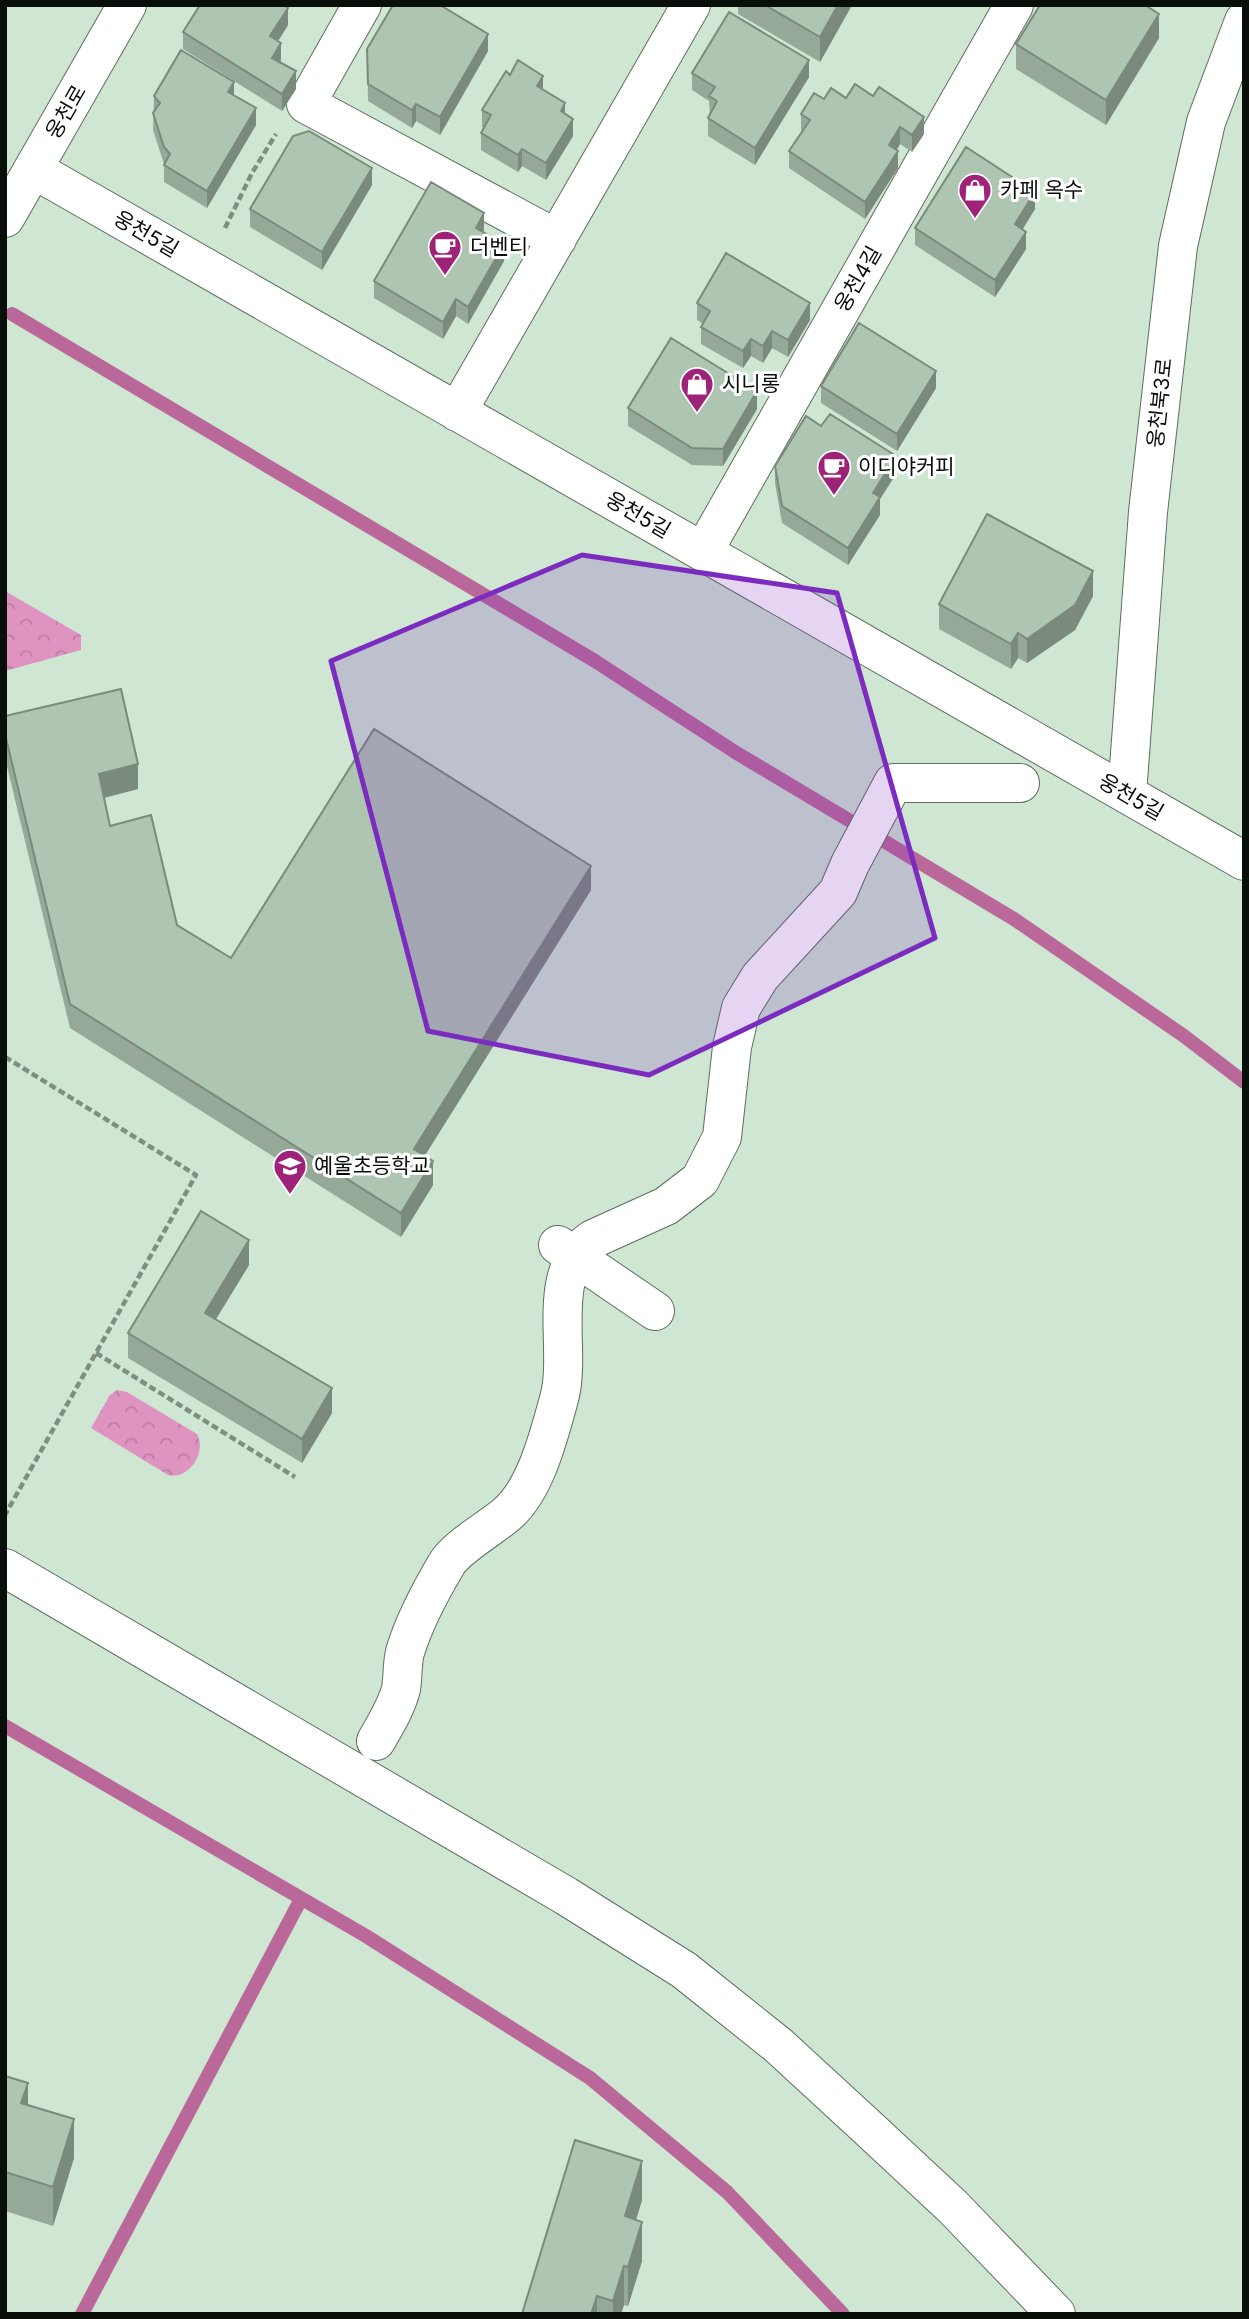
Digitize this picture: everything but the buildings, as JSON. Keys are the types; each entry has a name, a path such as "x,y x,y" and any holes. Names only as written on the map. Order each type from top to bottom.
{"street":[{"name":"웅천로","path":"16,190 127,5"},
{"path":"362,5 306,104 557,239"},
{"path":"457,412 691,5"},
{"name":"웅천4길","path":"703,552 1014,5"},
{"name":"웅천북3로","path":"1127,794 1148,512 1178,246 1206,122 1244,21"},
{"name":"웅천5길","path":"16,190 204,267 1244,861"},
{"path":"566,1251 583,1246 666,1206 700,1180 722,1137 732,1047 741,1007 760,977 838,892 893,783 1020,783"},
{"path":"566,1251 655,1311"},
{"path":"376,1741 401,1689 405,1653 426,1601 448,1561 509,1512 527,1487 547,1443 561,1392 568,1270 566,1251"},
{"path":"5,1568 566,1896 684,1970 778,2045 856,2117 953,2207 1056,2314"}],"path":[{"path":"204,267 233,215 252,173 279,130 306,104"},
{"path":"5,1057 196,1175 5,1515"},
{"path":"96,1353 295,1477"}],"highlighted area":[{"path":"582,555 837,593 935,938 649,1075 428,1031 331,661"}],"green space":[{"path":"5,591 81,635 81,650 5,671"},
{"path":"117,1390 127,1392 197,1434 200,1449 189,1469 176,1475 168,1475 91,1428 110,1395"}],"waterway":[{"path":"12,314 595,661 735,752 1014,919 1184,1036 1244,1082"},
{"path":"5,1726 366,1936 590,2078 727,2192 843,2314"},
{"path":"82,2314 301,1899"}],"place":[{"name":"카페 옥수","path":"975,220"},
{"name":"더벤티","path":"445,277"},
{"name":"시니롱","path":"697,414"},
{"name":"이디야커피","path":"834,497"},
{"name":"예울초등학교","path":"290,1196"}]}
